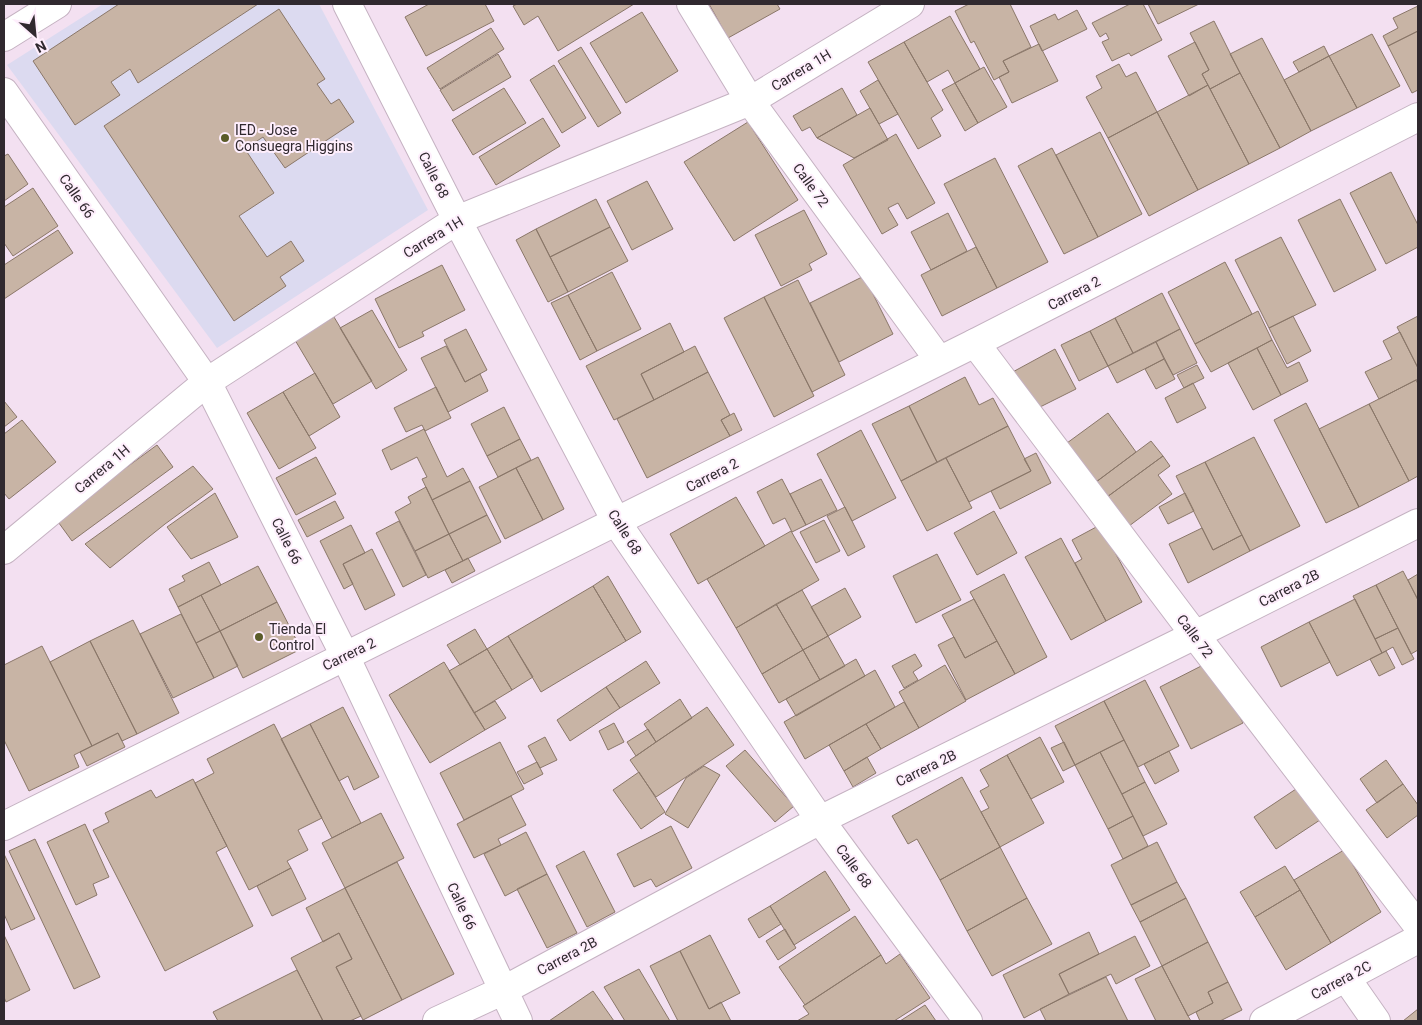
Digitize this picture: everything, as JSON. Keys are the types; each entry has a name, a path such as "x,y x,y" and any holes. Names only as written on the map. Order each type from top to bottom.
{"street":[{"path":"4,36 57,4"},
{"name":"Calle 68","path":"347,4 457,220 617,523 820,820 968,1021"},
{"name":"Calle 72","path":"691,4 750,101 939,360"},
{"name":"Carrera 1H","path":"4,550 206,382 457,220 750,101 910,4"},
{"name":"Calle 66","path":"4,92 206,382 345,656 502,991 518,1021"},
{"name":"Carrera 2","path":"4,826 617,523 1418,118"},
{"name":"Calle 72","path":"975,343 1418,926"},
{"name":"Carrera 2B","path":"437,1021 502,991 820,820 1418,523"},
{"name":"Carrera 2C","path":"1264,1021 1418,939"},
{"path":"1346,978 1376,1021"}],"shaded area":[{"name":"IED - Jose Consuegra Higgins","path":"103,4 319,4 428,210 217,348 7,65"}],"building":[{"path":"119,4 258,4 138,83 130,69 111,82 120,95 75,125 33,61"},
{"path":"429,4 485,4 494,21 426,56 405,17"},
{"path":"517,4 634,4 558,51 538,16 524,25 513,6"},
{"path":"709,4 777,4 780,9 728,38"},
{"path":"969,4 1010,4 1031,47 1003,61 1009,72 994,80 974,41 971,43 955,11"},
{"path":"1130,4 1143,4 1162,40 1131,56 1129,53 1112,61 1102,42 1109,39 1106,33 1100,37 1092,23"},
{"path":"1148,4 1199,4 1158,24"},
{"path":"1418,6 1418,31 1388,46 1383,36 1398,28 1393,18"},
{"path":"279,9 325,79 317,84 331,104 339,99 354,122 285,168 263,137 245,149 274,193 239,216 267,257 291,241 304,261 280,277 286,286 234,321 104,126"},
{"path":"1077,10 1087,29 1042,51 1030,26 1055,14 1058,20"},
{"path":"642,12 678,71 626,103 590,43"},
{"path":"950,16 980,69 955,83 948,70 927,82 904,42"},
{"path":"1214,21 1240,73 1210,89 1202,74 1209,70 1190,33"},
{"path":"491,28 504,49 440,89 427,68"},
{"path":"1418,31 1418,90 1412,93 1388,46"},
{"path":"1372,34 1400,86 1357,108 1329,56"},
{"path":"1262,38 1311,131 1280,148 1230,54"},
{"path":"904,42 943,110 931,118 941,136 918,149 868,62"},
{"path":"1195,42 1209,70 1202,74 1208,85 1189,96 1168,56"},
{"path":"1039,44 1058,81 1012,103 999,77 1009,72 1003,61"},
{"path":"1324,46 1329,56 1299,72 1293,62"},
{"path":"581,47 621,113 598,127 558,61"},
{"path":"498,54 511,77 453,111 440,90"},
{"path":"1329,56 1357,108 1311,131 1284,80"},
{"path":"1119,64 1126,77 1136,72 1157,112 1108,138 1086,97 1102,88 1096,76"},
{"path":"554,65 586,118 562,133 530,80"},
{"path":"984,67 1007,107 978,123 955,83"},
{"path":"1240,73 1280,148 1249,164 1210,89"},
{"path":"878,80 898,114 879,124 860,91"},
{"path":"955,83 978,123 965,131 942,90"},
{"path":"1208,85 1249,164 1198,190 1157,112"},
{"path":"504,88 526,123 473,155 452,120"},
{"path":"842,88 857,115 817,138 810,127 802,131 793,116"},
{"path":"870,108 888,140 854,158 817,138"},
{"path":"1157,112 1198,190 1149,216 1108,138"},
{"path":"543,118 560,146 496,185 479,157"},
{"path":"748,122 798,200 734,241 684,162"},
{"path":"1100,132 1142,214 1098,237 1056,155"},
{"path":"896,134 935,203 907,219 898,203 888,208 898,225 882,234 843,165"},
{"path":"1052,148 1098,237 1064,254 1018,166"},
{"path":"8,154 28,184 4,201 4,156"},
{"path":"995,158 1048,262 997,288 944,184"},
{"path":"1391,172 1418,225 1418,247 1386,264 1350,193"},
{"path":"647,181 673,229 632,250 607,201"},
{"path":"33,188 58,226 13,256 4,243 4,207"},
{"path":"596,199 610,227 550,257 536,229"},
{"path":"1340,199 1376,270 1334,292 1298,220"},
{"path":"804,210 827,254 809,264 812,270 781,286 755,235"},
{"path":"948,213 967,251 931,270 911,232"},
{"path":"610,227 628,261 568,292 550,257"},
{"path":"536,229 568,292 548,302 516,240"},
{"path":"58,230 73,253 4,299 4,265"},
{"path":"1281,237 1316,305 1269,328 1235,260"},
{"path":"976,247 997,288 942,316 921,275"},
{"path":"1225,262 1252,314 1195,344 1168,292"},
{"path":"442,265 465,310 422,332 424,336 399,348 375,299"},
{"path":"612,272 641,329 597,351 568,295"},
{"path":"864,276 893,334 839,362 810,303"},
{"path":"798,280 845,375 812,392 764,297"},
{"path":"1162,293 1180,329 1133,353 1115,318"},
{"path":"568,295 597,351 580,360 551,303"},
{"path":"764,297 814,396 774,417 724,318"},
{"path":"372,310 407,370 376,389 340,328"},
{"path":"1258,311 1272,340 1211,372 1195,344"},
{"path":"1293,316 1311,351 1287,364 1269,328"},
{"path":"1418,316 1418,368 1397,327"},
{"path":"334,317 372,381 333,404 295,340"},
{"path":"1115,318 1133,353 1108,366 1090,331"},
{"path":"670,323 684,352 641,374 654,400 614,420 586,366"},
{"path":"466,329 487,370 465,382 444,340"},
{"path":"1180,329 1197,363 1173,375 1156,342"},
{"path":"1090,331 1108,366 1079,381 1061,345"},
{"path":"1400,332 1418,368 1418,379 1379,399 1365,372 1392,359 1383,341"},
{"path":"1272,340 1287,368 1299,362 1308,381 1281,395 1257,348"},
{"path":"1156,342 1164,359 1117,383 1108,366"},
{"path":"446,346 465,382 480,374 488,391 448,412 421,358"},
{"path":"695,346 708,372 654,400 641,374"},
{"path":"1257,348 1281,395 1253,410 1228,363"},
{"path":"1055,349 1076,389 1030,412 1009,374"},
{"path":"1164,359 1175,379 1156,389 1145,369"},
{"path":"1197,365 1204,378 1184,388 1177,375"},
{"path":"708,372 730,415 721,420 730,436 647,478 617,419"},
{"path":"315,373 340,417 309,436 283,392"},
{"path":"965,377 979,405 993,398 1008,426 937,462 909,406"},
{"path":"1416,380 1418,384 1418,476 1409,481 1369,404"},
{"path":"1193,383 1206,408 1177,423 1165,398"},
{"path":"436,387 451,418 425,431 422,425 406,432 394,408"},
{"path":"283,392 316,448 279,469 247,413"},
{"path":"4,401 17,417 4,427"},
{"path":"1306,403 1359,507 1326,523 1274,420"},
{"path":"1369,404 1409,481 1359,507 1319,429"},
{"path":"909,406 937,462 901,481 872,424"},
{"path":"504,407 520,439 487,456 471,424"},
{"path":"734,413 742,430 730,436 721,420"},
{"path":"1108,413 1136,452 1096,482 1067,443"},
{"path":"22,420 56,462 9,499 4,493 4,434"},
{"path":"1008,426 1031,471 969,502 946,458"},
{"path":"424,429 447,477 463,468 470,481 432,500 422,479 427,477 417,457 391,470 382,450"},
{"path":"861,430 896,498 852,521 817,454"},
{"path":"1254,437 1300,526 1250,551 1205,462"},
{"path":"520,439 531,460 498,477 487,456"},
{"path":"1151,441 1163,456 1107,497 1096,482"},
{"path":"157,445 173,467 72,541 56,519"},
{"path":"1036,453 1051,483 1000,509 991,491 1031,471 1024,459"},
{"path":"1163,456 1170,466 1158,475 1172,494 1129,526 1107,497"},
{"path":"316,457 336,494 296,515 276,478"},
{"path":"538,457 564,509 543,520 516,468"},
{"path":"946,458 972,508 927,531 901,481"},
{"path":"1205,462 1242,535 1213,550 1176,476"},
{"path":"193,466 213,489 110,568 85,544"},
{"path":"516,468 543,520 505,539 479,487"},
{"path":"782,479 806,525 792,532 785,518 773,524 757,492"},
{"path":"821,479 837,510 806,525 790,494"},
{"path":"470,481 487,515 449,534 432,500"},
{"path":"426,487 449,534 415,551 395,512 411,503 408,497"},
{"path":"215,493 238,537 191,559 167,527"},
{"path":"1185,493 1194,511 1168,524 1159,507"},
{"path":"736,497 765,546 698,584 670,534"},
{"path":"335,501 344,518 307,537 298,520"},
{"path":"845,507 865,547 848,556 827,516"},
{"path":"994,511 1017,553 977,575 954,533"},
{"path":"487,515 501,542 463,561 449,534"},
{"path":"824,520 840,551 816,563 800,532"},
{"path":"399,521 426,575 403,587 376,533"},
{"path":"351,525 365,553 343,564 353,584 344,589 320,541"},
{"path":"1100,525 1142,602 1106,621 1075,563 1082,559 1072,540"},
{"path":"1202,528 1213,550 1242,535 1250,551 1188,583 1169,544"},
{"path":"791,531 819,580 736,628 707,579"},
{"path":"449,534 463,561 428,578 415,551"},
{"path":"1061,538 1106,621 1071,640 1025,557"},
{"path":"372,549 395,595 365,610 343,564"},
{"path":"937,554 961,600 916,623 893,576"},
{"path":"468,558 475,571 452,583 445,570"},
{"path":"209,562 221,585 178,607 169,589 185,581 182,576"},
{"path":"258,566 277,602 220,631 201,595"},
{"path":"1403,571 1418,600 1418,650 1411,654 1376,585"},
{"path":"1004,574 1047,657 1015,674 970,592"},
{"path":"1418,574 1418,600 1408,580"},
{"path":"608,576 641,632 626,641 593,586"},
{"path":"1376,585 1398,628 1375,639 1353,596"},
{"path":"593,586 626,641 541,692 508,636"},
{"path":"845,588 861,617 828,636 811,607"},
{"path":"802,590 828,636 803,650 776,604"},
{"path":"201,595 220,631 196,643 178,607"},
{"path":"974,599 997,641 965,658 942,615"},
{"path":"1355,599 1382,653 1337,676 1309,622"},
{"name":"Tienda El Control","path":"277,602 301,649 243,678 220,631"},
{"path":"776,604 803,650 762,674 736,628"},
{"path":"181,614 214,678 173,698 140,634"},
{"path":"133,620 179,713 137,734 90,641"},
{"path":"1309,622 1330,662 1281,687 1261,647"},
{"path":"1398,628 1414,659 1402,665 1393,647 1382,653 1375,639"},
{"path":"475,629 487,649 460,665 447,645"},
{"path":"220,631 238,666 214,678 196,643"},
{"path":"508,636 533,677 512,690 487,649"},
{"path":"828,636 845,666 820,680 803,650"},
{"path":"954,637 965,658 997,641 1015,674 966,700 938,645"},
{"path":"90,641 137,734 122,741 118,733 92,746 50,662"},
{"path":"42,646 92,746 74,755 79,767 29,791 4,740 4,665"},
{"path":"487,649 512,690 474,713 449,671"},
{"path":"803,650 820,680 779,703 762,674"},
{"path":"1386,651 1395,668 1379,676 1370,659"},
{"path":"915,654 922,666 913,672 918,680 904,688 892,666"},
{"path":"856,659 865,676 796,716 786,699"},
{"path":"646,661 660,683 620,708 606,687"},
{"path":"1211,661 1243,723 1191,749 1160,687"},
{"path":"444,662 485,730 430,763 389,695"},
{"path":"945,665 966,701 919,728 899,692"},
{"path":"875,670 895,707 805,759 784,722"},
{"path":"1145,680 1179,746 1138,767 1104,701"},
{"path":"606,687 620,708 570,741 557,720"},
{"path":"680,699 692,718 656,742 644,724"},
{"path":"495,701 506,718 485,730 474,713"},
{"path":"1104,701 1124,740 1075,765 1055,726"},
{"path":"904,702 919,728 881,749 866,724"},
{"path":"343,707 379,777 354,790 348,776 339,781 310,724"},
{"path":"707,707 734,745 656,797 630,760"},
{"path":"614,723 624,742 608,750 599,731"},
{"path":"274,724 322,818 298,830 308,850 287,861 291,868 249,890 195,783 214,773 207,759"},
{"path":"310,724 361,823 332,838 281,739"},
{"path":"866,724 881,749 844,771 829,745"},
{"path":"648,729 656,742 636,756 627,742"},
{"path":"118,733 125,747 87,766 80,752"},
{"path":"545,737 557,760 540,768 528,746"},
{"path":"1040,737 1064,782 1031,799 1007,755"},
{"path":"1124,740 1145,782 1122,794 1100,752"},
{"path":"500,742 524,789 464,820 440,773"},
{"path":"1064,742 1075,765 1063,771 1051,748"},
{"path":"745,750 794,806 775,822 726,766"},
{"path":"1169,751 1179,771 1155,784 1144,764"},
{"path":"1100,752 1133,816 1108,829 1075,765"},
{"path":"1007,755 1044,823 1000,847 981,812 989,808 980,791 989,786 980,770"},
{"path":"867,757 876,773 853,787 844,771"},
{"path":"1386,760 1403,784 1377,803 1360,779"},
{"path":"537,762 543,774 524,784 517,772"},
{"path":"704,766 720,775 688,828 665,814 686,778"},
{"path":"639,772 665,812 641,829 613,790"},
{"path":"962,777 1000,847 940,880 917,839 908,844 892,816"},
{"path":"193,779 227,846 216,852 253,926 165,971 93,830 109,822 105,813 151,790 156,798"},
{"path":"1145,782 1167,824 1143,836 1122,794"},
{"path":"1305,783 1326,816 1276,849 1254,817"},
{"path":"1403,784 1418,805 1418,815 1387,838 1366,810"},
{"path":"511,796 526,825 498,839 501,845 474,858 457,824"},
{"path":"381,813 404,858 345,888 322,843"},
{"path":"1133,816 1148,846 1123,859 1108,829"},
{"path":"85,824 109,877 93,884 97,895 76,905 47,842"},
{"path":"671,826 692,868 656,887 651,879 634,887 617,854"},
{"path":"526,832 547,874 505,896 484,854"},
{"path":"35,839 100,977 74,989 9,851"},
{"path":"1157,842 1177,882 1131,905 1111,865"},
{"path":"1000,847 1027,898 967,931 940,880"},
{"path":"1344,850 1381,912 1331,943 1294,880"},
{"path":"584,851 615,912 587,927 556,866"},
{"path":"4,854 35,919 11,930 4,914"},
{"path":"397,862 454,974 402,1000 345,888"},
{"path":"1285,866 1300,890 1255,917 1240,892"},
{"path":"291,868 306,899 272,916 257,886"},
{"path":"825,871 850,910 794,945 770,906"},
{"path":"547,874 577,933 547,948 517,889"},
{"path":"1177,882 1186,898 1140,922 1131,905"},
{"path":"345,888 402,1000 363,1020 336,967 352,959 339,933 323,942 306,908"},
{"path":"1300,890 1331,943 1286,970 1255,917"},
{"path":"1027,898 1052,944 992,976 967,931"},
{"path":"1186,898 1208,942 1162,966 1140,922"},
{"path":"770,906 781,924 759,938 748,919"},
{"path":"855,916 881,955 805,1005 779,967"},
{"path":"785,929 796,948 778,960 766,941"},
{"path":"1089,932 1099,954 1059,974 1069,994 1024,1018 1003,975"},
{"path":"339,933 352,959 336,967 361,1016 350,1021 323,1021 291,958"},
{"path":"4,935 30,990 6,1002 4,997"},
{"path":"710,935 740,993 709,1009 680,951"},
{"path":"1135,936 1150,966 1116,984 1111,974 1069,994 1059,974"},
{"path":"1208,942 1228,982 1208,992 1213,1003 1188,1016 1162,966"},
{"path":"680,951 709,1009 721,1002 731,1021 678,1021 650,966"},
{"path":"900,954 930,998 894,1021 797,1021 809,1014 803,1006 881,955 886,964"},
{"path":"1162,966 1191,1021 1156,1021 1135,979"},
{"path":"639,969 670,1021 625,1021 604,987"},
{"path":"297,970 323,1021 218,1021 213,1012"},
{"path":"1106,977 1128,1021 1046,1021 1040,1009"},
{"path":"1228,982 1242,1010 1220,1021 1200,1021 1196,1012 1213,1003 1208,992"},
{"path":"593,991 614,1021 549,1021"},
{"path":"925,1005 936,1021 900,1021"},
{"path":"1418,1009 1418,1021 1403,1021"}],"place":[{"name":"IED - Jose Consuegra Higgins","path":"225,138"},
{"name":"Tienda El Control","path":"259,637"}]}
